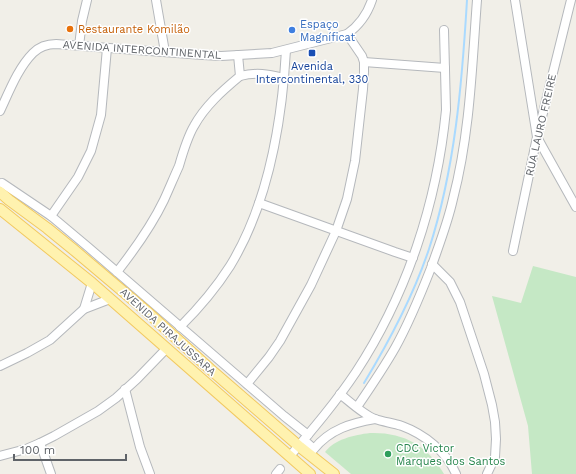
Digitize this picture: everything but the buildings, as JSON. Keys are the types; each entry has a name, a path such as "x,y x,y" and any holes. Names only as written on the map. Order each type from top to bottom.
{"main road":[{"name":"AVENIDA PIRAJUSSARA","path":"1,187 9,200 74,250 210,369 303,440 334,474"},
{"name":"AVENIDA PIRAJUSSARA","path":"0,209 92,283 310,474"}],"street":[{"path":"79,46 82,21 88,0"},
{"path":"156,0 165,52"},
{"name":"AVENIDA INTERCONTINENTAL","path":"0,111 24,64 33,53 39,48 45,46 53,44 203,55 272,53 347,34 365,18 372,0"},
{"path":"357,407 385,364 420,298 447,223 460,168 466,131 477,0"},
{"path":"515,0 537,137 576,207"},
{"name":"RUA LAURO FREIRE","path":"513,252 537,137 571,0"},
{"path":"290,456 317,425 355,373 375,340 398,294 413,258 428,212 442,146 446,110 444,30"},
{"path":"247,384 280,341 312,285 336,231 347,199 355,161 364,89 364,62 347,34"},
{"path":"51,216 78,177 91,150 101,115 107,48"},
{"path":"180,327 200,306 230,266 248,230 259,203 268,174 279,118 286,50"},
{"path":"238,55 240,76"},
{"path":"364,62 445,68"},
{"path":"117,272 135,249 163,201 194,126 213,100 240,76 263,73 284,78"},
{"name":"AVENIDA PIRAJUSSARA","path":"1,187 51,216 284,416 303,440"},
{"path":"259,203 413,258"},
{"path":"432,264 450,282 460,302 480,362 492,404 495,422 496,439 493,474"},
{"path":"84,309 92,283"},
{"path":"0,366 50,340 84,309 110,299"},
{"path":"0,456 40,443 98,411 116,398 137,379 167,348"},
{"path":"125,389 140,447 150,474"},
{"path":"340,394 369,416 375,419 397,424 427,439 437,448 455,471 461,474"},
{"path":"303,440 314,449 326,437 338,429 375,419"},
{"path":"40,443 51,474"},
{"path":"487,474 495,457"}],"green space":[{"path":"533,266 576,277 576,474 532,474 528,426 492,296 521,303"},
{"path":"370,433 393,435 413,442 430,455 444,474 351,474 325,452 339,441 351,436"}],"waterway":[{"path":"364,383 392,334 416,284 438,219 456,126 463,63 467,0"}],"place":[{"name":"Restaurante Komilão","path":"70,29"},
{"name":"Espaço Magníficat","path":"292,30"},
{"name":"Avenida Intercontinental, 330","path":"312,53"},
{"name":"CDC Victor Marques dos Santos","path":"388,454"}]}
